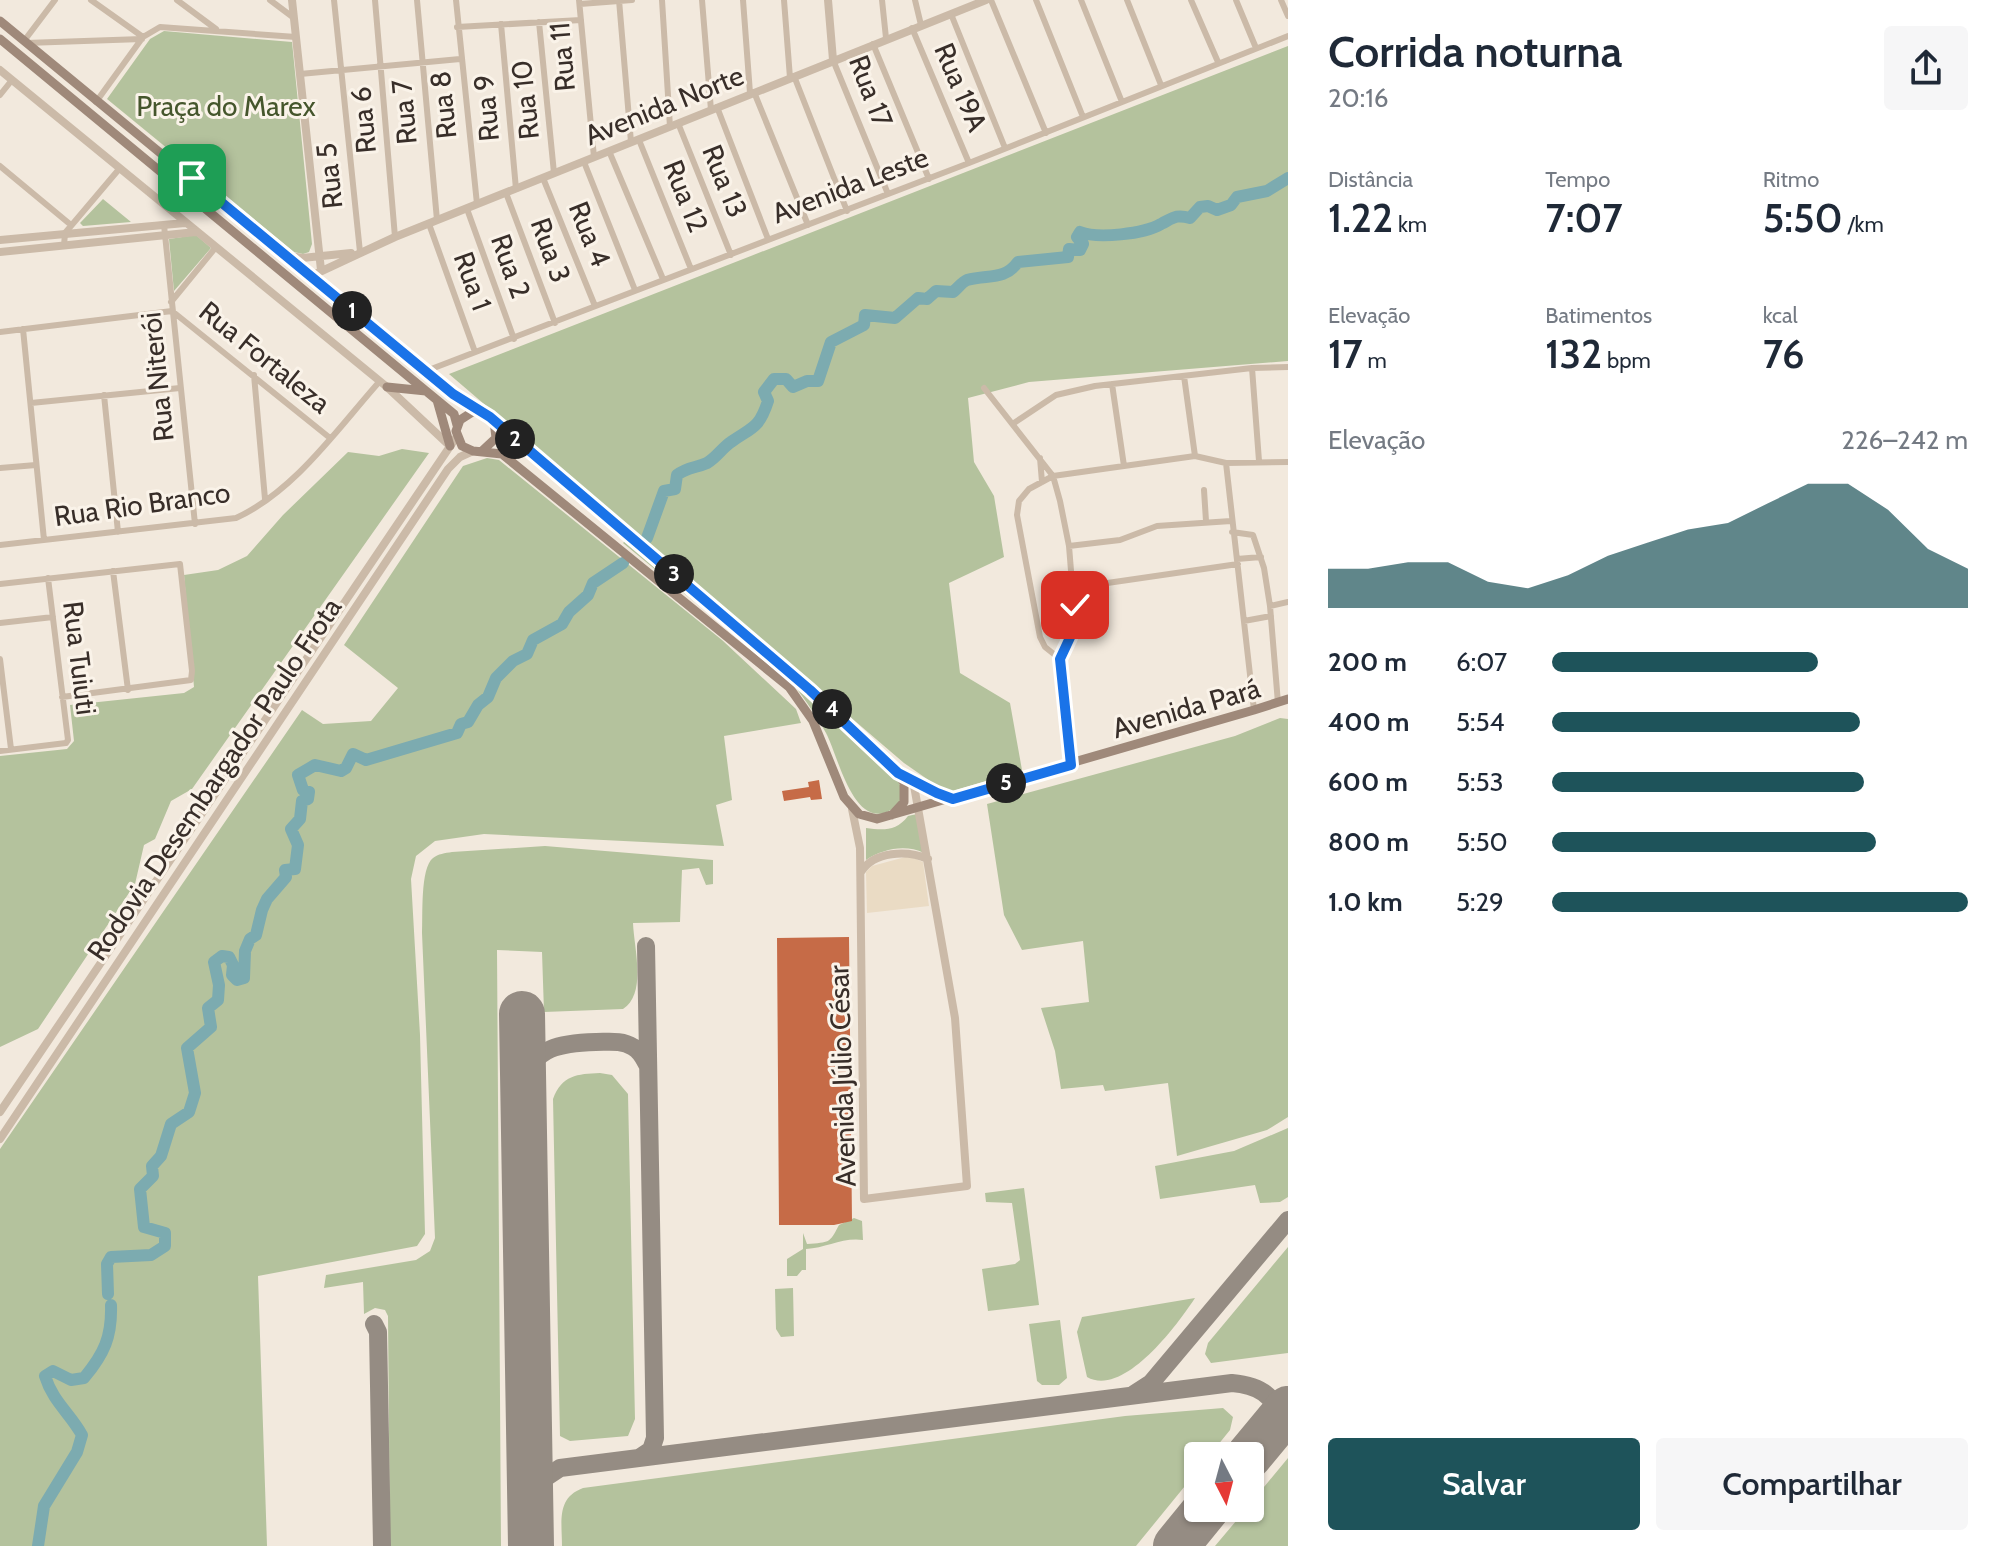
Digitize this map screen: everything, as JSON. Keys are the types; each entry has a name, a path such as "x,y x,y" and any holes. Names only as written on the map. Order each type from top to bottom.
{"main road":[{"path":"0,18 96,102 198,182 426,371 494,421 810,690 898,773 904,783 904,802 889,817"},
{"path":"0,39 454,414 457,436 462,446 476,452 493,443 497,432 494,421"},
{"path":"384,384 426,391"},
{"path":"437,400 450,446"},
{"path":"457,425 464,416 480,412"},
{"name":"Avenida Júlio César","path":"476,452 502,454 789,687 813,721 844,797 852,809"},
{"name":"Avenida Pará","path":"919,808 1284,702"},
{"path":"898,773 953,799"},
{"path":"852,809 872,819 919,808"}],"street":[{"path":"25,42 55,0"},
{"path":"91,0 142,38"},
{"path":"177,0 216,30"},
{"path":"270,0 294,18"},
{"path":"292,0 321,270"},
{"name":"Rua 5","path":"334,0 360,252"},
{"name":"Rua 6","path":"375,0 395,237"},
{"name":"Rua 7","path":"417,0 433,222"},
{"name":"Rua 8","path":"456,0 477,204"},
{"path":"579,2 632,0"},
{"name":"Rua 13","path":"662,0 674,125 731,255"},
{"path":"702,0 714,108 768,239"},
{"path":"743,0 752,93 808,225"},
{"path":"784,0 792,77 847,211"},
{"name":"Rua 17","path":"828,0 833,60 888,194"},
{"path":"882,0 886,38"},
{"name":"Rua 19A","path":"915,0 916,27 969,163"},
{"path":"988,0 1046,133"},
{"name":"Avenida Norte","path":"311,276 395,237 886,38 988,0"},
{"path":"1036,0 1083,117"},
{"path":"1081,0 1122,102"},
{"path":"1127,0 1161,85"},
{"path":"1191,0 1218,62"},
{"path":"1236,0 1256,48"},
{"path":"1281,0 1288,16"},
{"name":"Rua 12","path":"619,1 635,141 691,269"},
{"name":"Rua 11","path":"579,2 594,157"},
{"path":"951,14 1005,148"},
{"path":"457,27 581,20"},
{"name":"Rua 10","path":"539,22 554,173"},
{"name":"Rua 9","path":"501,24 516,189"},
{"path":"96,102 142,38 164,26 296,37"},
{"name":"Avenida Leste","path":"426,371 847,211 1288,36"},
{"path":"25,42 142,38"},
{"path":"873,44 929,179"},
{"path":"300,74 460,59"},
{"path":"0,70 384,384 450,446"},
{"path":"0,95 12,80"},
{"path":"609,151 663,279"},
{"path":"584,162 635,290"},
{"path":"0,166 68,229"},
{"path":"64,246 68,229 120,168"},
{"name":"Rua 4","path":"543,178 595,306"},
{"name":"Rua 3","path":"506,193 555,323"},
{"name":"Rua 2","path":"467,209 514,339"},
{"name":"Rua 1","path":"433,222 475,352"},
{"path":"0,240 68,229 185,223"},
{"name":"Rua Niterói","path":"164,225 195,524"},
{"path":"0,252 196,232"},
{"path":"316,236 337,254"},
{"path":"171,302 216,247"},
{"path":"284,255 360,252"},
{"path":"0,332 172,311"},
{"name":"Rua Fortaleza","path":"172,311 330,438"},
{"path":"23,329 44,540"},
{"path":"1014,423 1056,395 1112,384 1252,368 1288,367"},
{"path":"1252,368 1259,461"},
{"path":"254,375 265,499"},
{"path":"1184,376 1195,456"},
{"name":"Rua Rio Branco","path":"0,545 236,518 284,485 384,384"},
{"path":"1112,384 1124,466"},
{"path":"31,403 180,388"},
{"path":"984,388 1053,476 1069,546 1073,588 1074,629 1060,659 1071,765"},
{"path":"104,395 118,532"},
{"name":"Rodovia Desembargador Paulo Frota","path":"0,1112 457,436"},
{"name":"Rodovia Desembargador Paulo Frota","path":"0,1139 448,469 460,457 476,452"},
{"path":"1060,659 1045,647 1040,637 1019,535 1019,501 1029,489 1053,476 1195,456 1226,463 1288,462"},
{"path":"1040,457 1042,482"},
{"path":"1226,463 1254,710"},
{"path":"0,468 36,465"},
{"path":"1204,490 1206,521"},
{"path":"1069,546 1120,540 1157,526 1231,521"},
{"path":"1232,532 1253,535 1261,557 1284,702"},
{"path":"1073,588 1261,557"},
{"path":"0,584 180,564 193,676 184,683 62,697"},
{"path":"113,571 128,690"},
{"name":"Rua Tuiuti","path":"11,749 67,743 48,578"},
{"path":"1270,606 1288,602"},
{"path":"1244,621 1271,616"},
{"path":"0,623 53,617"},
{"path":"0,659 11,749 0,751"},
{"name":"Avenida Júlio César","path":"852,809 859,840 864,1199 967,1186 955,1018 913,780"},
{"path":"860,873 873,860 896,854 910,852 928,859"}],"green space":[{"name":"Praça do Marex","path":"164,31 292,42 312,244 309,252 294,252 107,99 150,39"},
{"path":"1288,46 1288,361 1029,382 968,398 974,462 994,496 1004,557 949,583 960,673 1010,703 1022,770 953,791 940,788 904,763 449,374"},
{"path":"103,199 131,222 83,226 80,223"},
{"path":"196,235 211,248 174,291 169,239"},
{"path":"402,449 429,453 192,789 171,801 155,839 144,845 135,884 38,1029 0,1047 0,756 67,749 74,741 70,705 184,693 194,687 184,575 218,570 247,556 283,515 348,452 379,456"},
{"path":"487,458 499,460 722,640 796,709 801,723 724,736 732,800 716,805 724,846 484,834 435,841 416,856 411,879 420,1035 425,1234 417,1246 258,1276 267,1546 0,1546 0,1149 302,710 323,724 371,721 398,688 344,645 463,466"},
{"path":"627,539 784,671 781,673 623,543"},
{"path":"788,674 896,776 901,787 900,803 885,813 872,813 861,805 851,792 826,733"},
{"path":"1280,718 1288,719 1288,1117 1267,1130 1177,1156 1168,1083 1105,1091 1103,1085 1061,1089 1055,1051 1041,1008 1089,1002 1083,941 1022,950 1004,915 987,804 1235,736"},
{"path":"917,814 924,853 894,849 866,860 866,828 894,827 908,816"},
{"path":"545,846 713,860 713,884 706,885 699,868 682,870 680,922 633,923 637,982 635,993 623,1009 544,1012 542,952 497,950 501,1546 390,1546 388,1316 385,1310 375,1308 364,1314 363,1282 324,1288 326,1275 416,1260 430,1251 435,1238 422,933 424,882 429,863 449,852"},
{"path":"600,1073 612,1075 628,1094 635,1419 628,1436 570,1441 560,1436 553,1099 561,1085 571,1077"},
{"path":"1288,1128 1288,1197 1280,1202 1260,1203 1255,1185 1160,1199 1155,1166 1234,1151"},
{"path":"1024,1188 1039,1305 988,1311 982,1269 1015,1264 1020,1260 1012,1203 986,1202 985,1193"},
{"path":"854,1218 862,1221 863,1240 806,1249 806,1270 797,1276 787,1276 787,1259 803,1249 803,1233 807,1244 825,1242 831,1239 839,1225"},
{"path":"1288,1247 1288,1353 1211,1363 1205,1354 1208,1343"},
{"path":"793,1288 794,1336 781,1337 776,1329 775,1289"},
{"path":"1195,1298 1163,1340 1133,1368 1102,1381 1087,1377 1077,1332 1082,1317"},
{"path":"1060,1320 1067,1378 1059,1385 1042,1385 1037,1381 1029,1324"},
{"path":"1223,1408 1233,1417 1230,1430 1220,1442 1184,1442 1184,1487 1136,1546 562,1546 564,1504 574,1492 583,1488 1125,1416"},
{"path":"1288,1458 1288,1546 1215,1546 1235,1522 1264,1522 1264,1487"}],"shaded area":[{"path":"909,856 923,862 929,906 867,913 866,872 872,866"}],"building":[{"path":"819,780 822,799 811,800 810,797 784,801 782,791 809,787 808,782"},
{"path":"849,937 852,1221 834,1225 779,1225 777,938"}],"waterway":[{"path":"647,538 664,491 675,489 677,475 707,463 754,426 768,401 764,392 774,379 786,379 793,387 807,381 818,381 831,342 864,325 865,315 895,318 918,298 927,299 936,291 953,292 967,280 1007,272 1018,262 1068,257 1069,249 1080,250 1083,244 1077,237 1080,232 1109,235 1153,228 1175,217 1190,218 1200,207 1217,210 1231,205 1237,197 1267,191 1288,178"},
{"path":"108,1294 107,1264 111,1257 151,1255 165,1246 165,1233 144,1227 140,1189 153,1176 152,1166 161,1156 171,1124 189,1112 195,1093 187,1048 211,1027 208,1008 218,1000 219,985 214,962 222,956 229,957 233,965 232,975 237,980 244,978 245,951 250,939 256,935 267,899 286,877 285,870 295,869 298,845 291,829 300,819 302,801 308,799 309,792 303,790 298,775 315,765 341,771 353,754 366,760 457,733 461,724 468,722 478,705 488,697 496,678 513,661 527,654 533,640 562,624 569,612 588,595 593,583 623,563"},
{"path":"38,1546 44,1506 77,1452 82,1435 52,1393 45,1376 53,1371 71,1380 84,1378 105,1344 111,1305"}],"taxiway":[{"path":"639,1458 651,1450 655,1438 646,946"},
{"path":"523,1084 528,1071 542,1054 572,1044 624,1043 638,1051 648,1066"},
{"path":"1134,1394 1151,1383 1288,1220"},
{"path":"374,1324 378,1332 382,1546"},
{"path":"530,1498 542,1480 560,1468 1232,1383 1263,1392 1274,1404 1279,1420"}],"runway":[{"path":"522,1014 531,1546"},
{"path":"1261,1442 1288,1409"},
{"path":"1176,1546 1196,1522"}],"route":[{"path":"192,178 453,394 490,417 810,690 898,773 937,793 953,799 1071,765 1060,659 1074,629 1075,605"}]}
